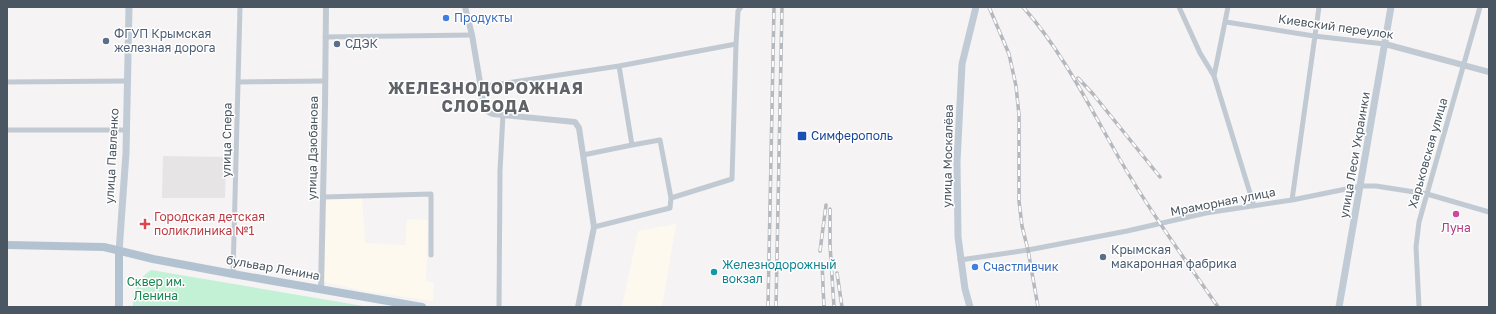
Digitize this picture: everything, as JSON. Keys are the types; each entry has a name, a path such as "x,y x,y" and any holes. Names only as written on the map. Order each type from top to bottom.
{"main road":[{"name":"улица Павленко","path":"119,307 119,252 128,81 129,7"},
{"name":"улица Москалёва","path":"970,307 964,290 960,260 958,236 957,162 962,64 976,7"},
{"name":"улица Леси Украинки","path":"1339,307 1391,7"},
{"name":"бульвар Ленина","path":"7,245 104,247 119,252 233,274 422,307"}],"street":[{"name":"улица Спера","path":"233,274 240,7"},
{"name":"улица Дзюбанова","path":"321,289 324,197 326,7"},
{"path":"465,7 472,35 480,87 486,110 490,114 503,114 575,122 579,128 594,227 578,307"},
{"path":"671,198 732,179 736,44 738,11 741,7"},
{"path":"1179,7 1200,53 1214,76 1254,206"},
{"path":"1214,76 1228,7"},
{"path":"1292,200 1319,7"},
{"name":"Харьковская улица","path":"1419,307 1416,247 1419,222 1480,7"},
{"name":"Киевский переулок","path":"1226,22 1314,36 1384,44 1464,64 1489,72"},
{"path":"325,37 472,35"},
{"path":"480,87 619,66 736,44"},
{"path":"619,66 632,146"},
{"path":"7,82 128,81"},
{"path":"238,82 325,81"},
{"path":"499,307 500,171 503,114"},
{"path":"7,130 126,130"},
{"path":"583,155 660,140 671,198 670,208 594,227"},
{"name":"Мраморная улица","path":"960,260 1127,232 1206,213 1292,200 1361,186 1376,186 1427,194 1489,212"},
{"path":"324,197 431,194 431,255"}],"shaded area":[{"path":"163,156 226,157 225,198 162,198"},
{"path":"321,198 362,198 365,243 405,245 407,219 428,220 426,281 434,283 433,301 364,291 321,281"},
{"path":"676,224 662,307 622,307 638,231"}],"green space":[{"name":"Сквер им. Ленина","path":"151,270 369,307 133,307 133,296 137,286 143,277"}],"railway":[{"path":"768,307 774,7"},
{"path":"776,307 782,7"},
{"path":"989,7 1009,54 1016,86 1019,115 1019,201 1022,226 1028,250 1038,307"},
{"path":"1023,7 1051,42 1142,196 1218,307"},
{"path":"1078,78 1093,94 1160,177"},
{"path":"820,251 826,205"},
{"path":"830,209 830,245 834,307"},
{"path":"822,263 824,307"},
{"path":"837,273 842,307"}],"place":[{"name":"Продукты","path":"446,18"},
{"name":"ФГУП Крымская железная дорога","path":"106,41"},
{"name":"СДЭК","path":"337,44"},
{"name":"Симферополь","path":"802,136"},
{"name":"Луна","path":"1456,214"},
{"name":"Городская детская поликлиника №1","path":"145,224"},
{"name":"Крымская макаронная фабрика","path":"1103,257"},
{"name":"Счастливчик","path":"975,267"},
{"name":"Железнодорожный вокзал","path":"714,272"}],"district":[{"name":"ЖЕЛЕЗНОДОРОЖНАЯ СЛОБОДА","path":"486,97"}]}
